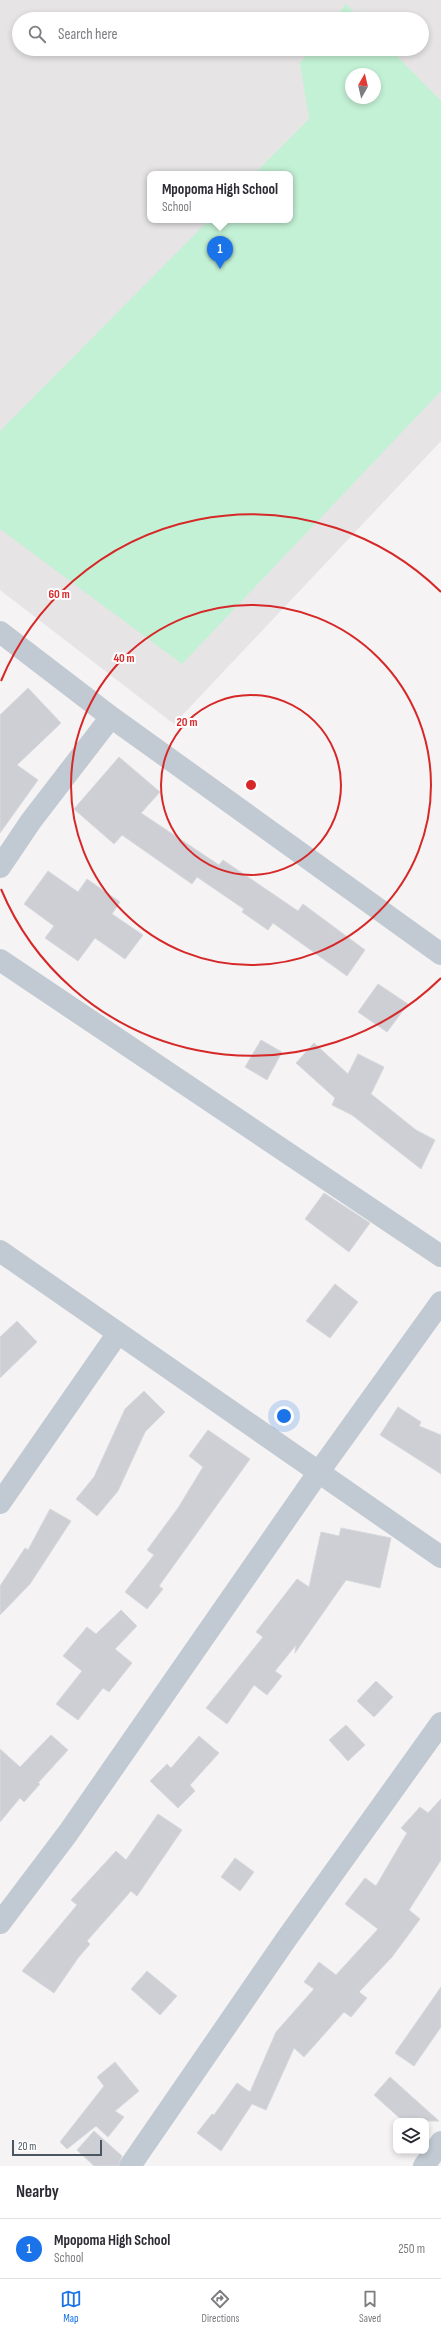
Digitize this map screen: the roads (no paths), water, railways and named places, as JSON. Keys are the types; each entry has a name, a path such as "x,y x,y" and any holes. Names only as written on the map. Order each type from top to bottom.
{"street":[{"path":"0,632 111,717 441,954"},
{"path":"0,866 31,820 111,717"},
{"path":"0,960 441,1256"},
{"path":"0,1251 441,1557"},
{"path":"0,1924 72,1827 318,1473 441,1302"},
{"path":"0,1503 118,1333"},
{"path":"130,2166 287,1938 441,1723"},
{"path":"424,2166 441,2142"}],"place":[{"name":"Mpopoma High School","path":"220,269"}]}
